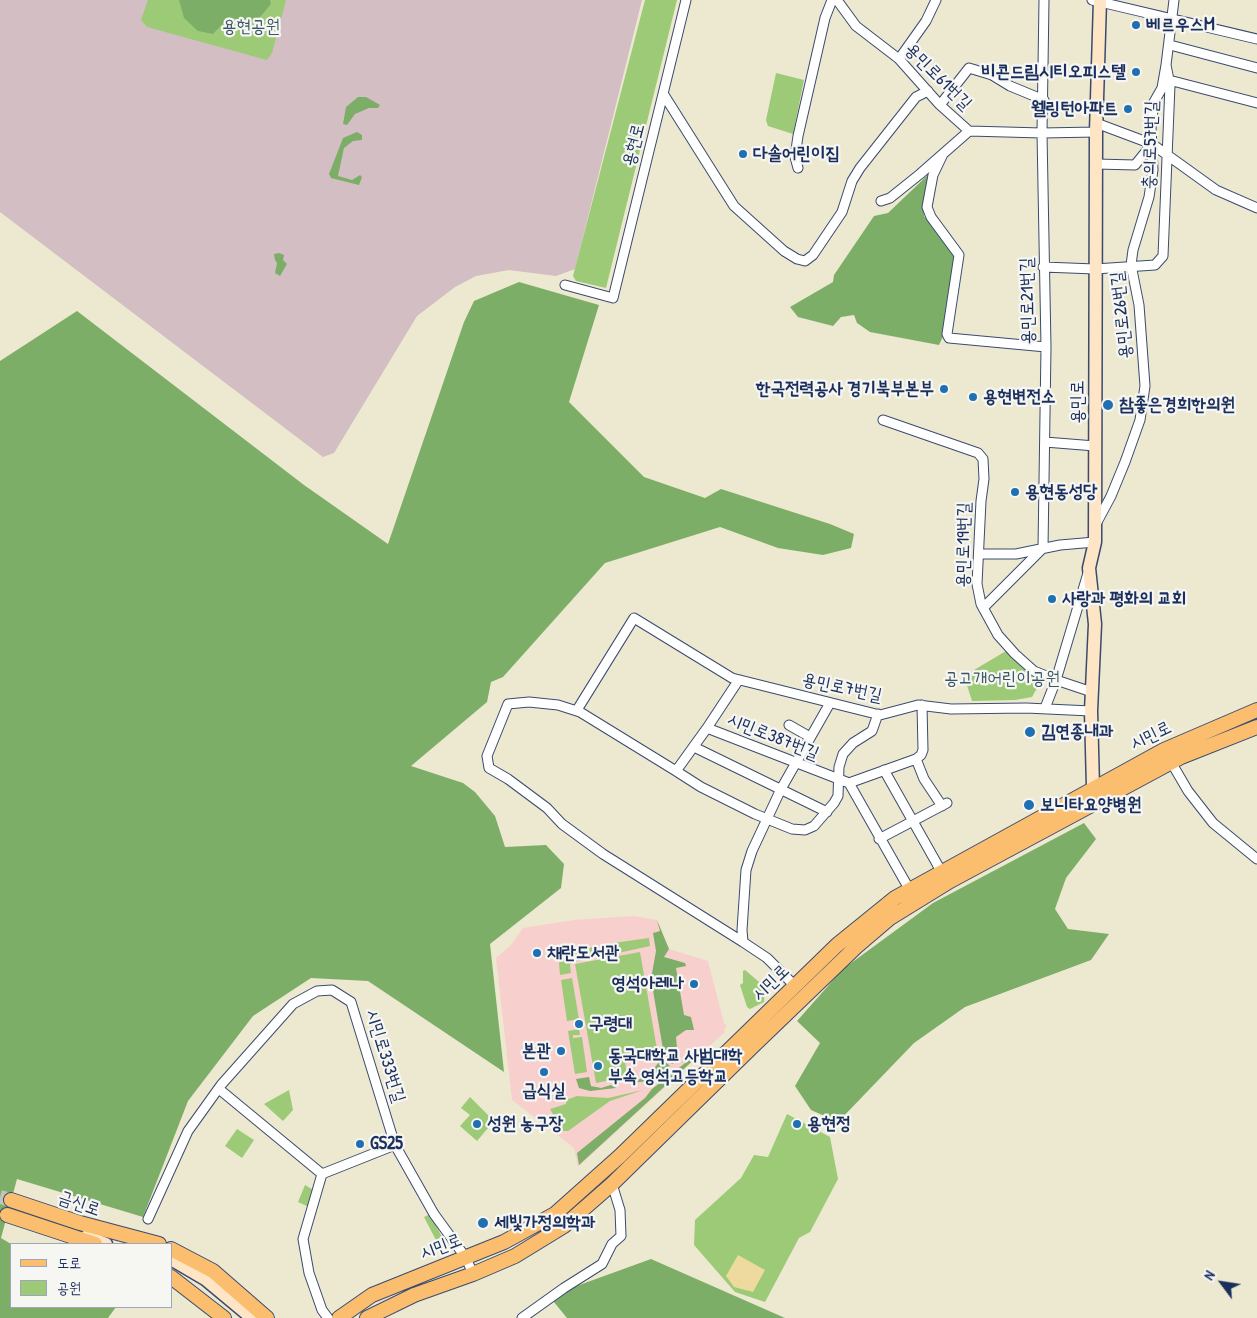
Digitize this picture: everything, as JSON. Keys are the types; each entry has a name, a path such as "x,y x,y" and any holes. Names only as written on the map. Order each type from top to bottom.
{"main road":[{"name":"시민로","path":"367,1318 414,1295 473,1274 515,1256 549,1237 612,1184 868,935 942,872 1093,787 1164,750 1257,710"},
{"name":"시민로","path":"339,1318 372,1295 525,1233 569,1203 856,929 913,895 1100,801 1171,762 1257,726"},
{"name":"금신로","path":"11,1200 80,1223"},
{"name":"금신로","path":"7,1215 38,1225"},
{"path":"80,1223 155,1243"},
{"path":"38,1225 92,1243"},
{"path":"172,1250 213,1271 267,1318"},
{"path":"172,1278 224,1318"}],"street":[{"name":"용현로","path":"565,285 613,298 686,0"},
{"path":"798,168 795,157 798,136 825,18 832,0"},
{"name":"용민로61번길","path":"837,0 856,26 899,59 940,105 969,131 1042,133 1096,127"},
{"path":"899,59 926,21 936,0"},
{"name":"용민로21번길","path":"1043,548 1046,346 1043,267 1042,133 1044,100 1044,0"},
{"name":"충의로57번길","path":"1043,267 1096,269 1131,265 1155,265 1163,256 1167,154 1166,65 1174,0"},
{"path":"1097,1 1257,40"},
{"name":"용민로","path":"1097,1 1095,542 1089,568 1094,624 1091,711 1093,787 1100,801"},
{"path":"1170,44 1257,68"},
{"path":"940,105 969,68 992,75 1010,86 1044,100"},
{"path":"1166,79 1257,103"},
{"name":"용민로26번길","path":"1095,526 1111,496 1140,420 1145,386 1139,305 1131,265 1153,170 1151,126 1154,102 1166,79"},
{"path":"664,95 734,206 784,251 797,259 805,261 813,255 842,212 852,181 860,168 916,97 928,91"},
{"path":"1096,127 1152,144 1216,190 1257,208"},
{"path":"881,201 890,198 969,131"},
{"path":"1096,164 1135,165 1152,144"},
{"path":"943,154 933,175 927,207 931,217 959,255 947,334 949,338 1046,346"},
{"name":"용민로19번길","path":"883,420 978,453 983,459 984,479 981,501 977,584 983,608 998,635 1015,654 1034,670 1056,680 1092,692"},
{"path":"1045,442 1095,446"},
{"path":"979,554 1016,554 1043,548 1095,542"},
{"path":"983,608 1043,548"},
{"path":"1045,708 1056,680 1089,568"},
{"name":"용민로7번길","path":"577,710 634,618 738,681 878,714 887,714 905,706 922,705 952,709 1045,708 1091,711"},
{"path":"707,728 738,681"},
{"path":"795,986 767,958 604,854 562,824 547,808 489,768 487,756 508,704 529,702 558,705 577,710 701,788 766,819 792,829 805,830 814,826 838,796 838,779 843,754 853,743 872,731 878,714"},
{"path":"743,942 746,870 752,851 781,789 830,703"},
{"path":"913,895 848,783 916,759 921,755 923,750 922,705"},
{"path":"789,725 810,737"},
{"name":"시민로387번길","path":"676,771 707,728 848,783"},
{"path":"694,747 827,812"},
{"path":"1164,750 1188,791 1213,823 1257,859"},
{"path":"879,839 944,805 924,779 916,759"},
{"path":"884,770 942,872"},
{"name":"시민로333번길","path":"148,1219 188,1131 219,1089 293,1004 317,991 332,990 351,1002 395,1145 434,1214 466,1258 473,1274"},
{"path":"219,1089 322,1174"},
{"path":"322,1174 395,1145"},
{"path":"322,1174 303,1239 309,1273 322,1310 328,1318"},
{"path":"522,1318 602,1264 612,1244 621,1236 620,1210 612,1184"},
{"name":"금신로","path":"80,1223 131,1243"},
{"name":"금신로","path":"38,1225 91,1236 104,1243"},
{"path":"172,1260 240,1318"},
{"path":"172,1268 189,1273 219,1289 252,1318"}],"shaded area":[{"path":"0,0 642,0 575,269 556,276 509,270 476,276 455,287 417,316 334,453 323,457 0,212"},
{"name":"동국대학교 사범대학 부속 영석고등학교","path":"634,916 657,920 669,949 708,961 724,1023 727,1026 724,1029 725,1032 578,1167 574,1148 512,1100 496,958 510,946 523,928 574,920"}],"green space":[{"name":"용현공원","path":"148,0 286,0 272,53 267,60 147,27 141,20"},
{"path":"179,0 270,0 271,4 260,17 250,23 229,17 213,34 198,31 184,18"},
{"path":"645,0 677,0 606,288 576,281 573,276"},
{"path":"776,73 804,80 793,134 768,126 766,120"},
{"path":"358,97 366,97 380,105 378,108 369,108 355,114 347,125 343,124 346,107"},
{"path":"357,132 362,135 362,140 353,141 344,148 338,176 352,180 360,175 362,177 359,185 331,178 329,174 343,138"},
{"path":"931,172 924,216 959,257 947,328 939,345 870,332 857,323 854,315 841,317 833,326 798,317 790,307 833,282 834,275 874,216 888,213"},
{"path":"274,254 284,255 283,260 287,264 280,276 275,273 277,263"},
{"path":"519,282 599,305 569,402 644,477 705,498 721,489 830,524 854,534 851,548 823,555 778,548 720,527 605,563 503,677 491,682 487,702 411,766 463,783 475,792 495,816 505,847 546,845 564,864 561,888 490,944 504,1072 368,981 311,978 253,1016 188,1101 143,1217 17,1179 1,1238 10,1243 10,1308 115,1308 108,1318 0,1318 0,361 77,311 304,485 388,544 464,322 474,301"},
{"name":"공고개어린이공원","path":"1006,651 1042,679 1032,697 1015,700 972,701 964,676"},
{"path":"1084,823 1096,839 1066,878 1055,909 1068,929 1109,934 1091,960 965,1007 914,1043 838,1122 811,1110 795,1086 820,1043 797,1021 843,969 933,903"},
{"path":"657,920 669,949 664,957 685,963 686,966 676,968 684,1015 691,1017 694,1030 686,1030 676,1037 678,1060 672,1064 664,1055 651,979 656,951 653,933 660,931"},
{"path":"649,938 650,946 609,955 606,944"},
{"path":"593,947 595,958 572,962 570,965 571,973 560,975 559,963 566,953"},
{"path":"640,952 658,1055 625,1061 627,1077 596,1083 575,964"},
{"path":"745,970 765,987 764,1002 750,1009 747,1007 740,985 743,983 743,971"},
{"path":"572,978 579,1019 567,1021 561,980"},
{"path":"579,1029 580,1035 573,1035 573,1038 582,1037 587,1072 575,1074 568,1031"},
{"path":"698,1053 700,1054 579,1165 577,1153 645,1098 652,1089"},
{"path":"662,1059 670,1066 649,1081 630,1083 647,1076"},
{"path":"589,1077 591,1086 601,1088 611,1085 616,1088 590,1091 579,1088 576,1079"},
{"path":"289,1090 293,1110 283,1121 264,1104"},
{"path":"643,1090 610,1101 568,1131 563,1131 550,1109 566,1104 566,1100 577,1096 608,1098"},
{"name":"성원 농구장","path":"470,1097 494,1121 477,1141 460,1126 470,1115 461,1108"},
{"path":"787,1114 830,1137 838,1179 810,1232 799,1238 765,1302 735,1292 694,1245 695,1220 741,1178 754,1155 768,1157"},
{"path":"237,1129 254,1140 242,1158 225,1146"},
{"path":"305,1185 315,1191 309,1207 298,1202"},
{"path":"430,1214 444,1241 438,1244 424,1217"},
{"path":"651,1259 785,1318 567,1318 549,1296"}],"sand":[{"path":"738,1255 765,1270 753,1292 734,1287 726,1276"}],"tunnel":[{"path":"0,1197 11,1200"}],"place":[{"name":"베르우스M","path":"1136,25"},
{"name":"비콘드림시티오피스텔","path":"1136,72"},
{"name":"웰링턴아파트","path":"1128,109"},
{"name":"다솔어린이집","path":"743,154"},
{"name":"한국전력공사 경기북부본부","path":"944,389"},
{"name":"용현변전소","path":"973,397"},
{"name":"참좋은경희한의원","path":"1108,405"},
{"name":"용현동성당","path":"1015,492"},
{"name":"사랑과 평화의 교회","path":"1052,599"},
{"name":"김연종내과","path":"1030,732"},
{"name":"보니타요양병원","path":"1029,805"},
{"name":"채란도서관","path":"537,953"},
{"name":"영석아레나","path":"694,984"},
{"name":"구령대","path":"579,1024"},
{"name":"본관","path":"561,1051"},
{"name":"동국대학교 사범대학 부속 영석고등학교","path":"598,1066"},
{"name":"급식실","path":"544,1072"},
{"name":"성원 농구장","path":"477,1124"},
{"name":"용현정","path":"797,1124"},
{"name":"GS25","path":"360,1144"},
{"name":"세빛가정의학과","path":"483,1223"}]}
